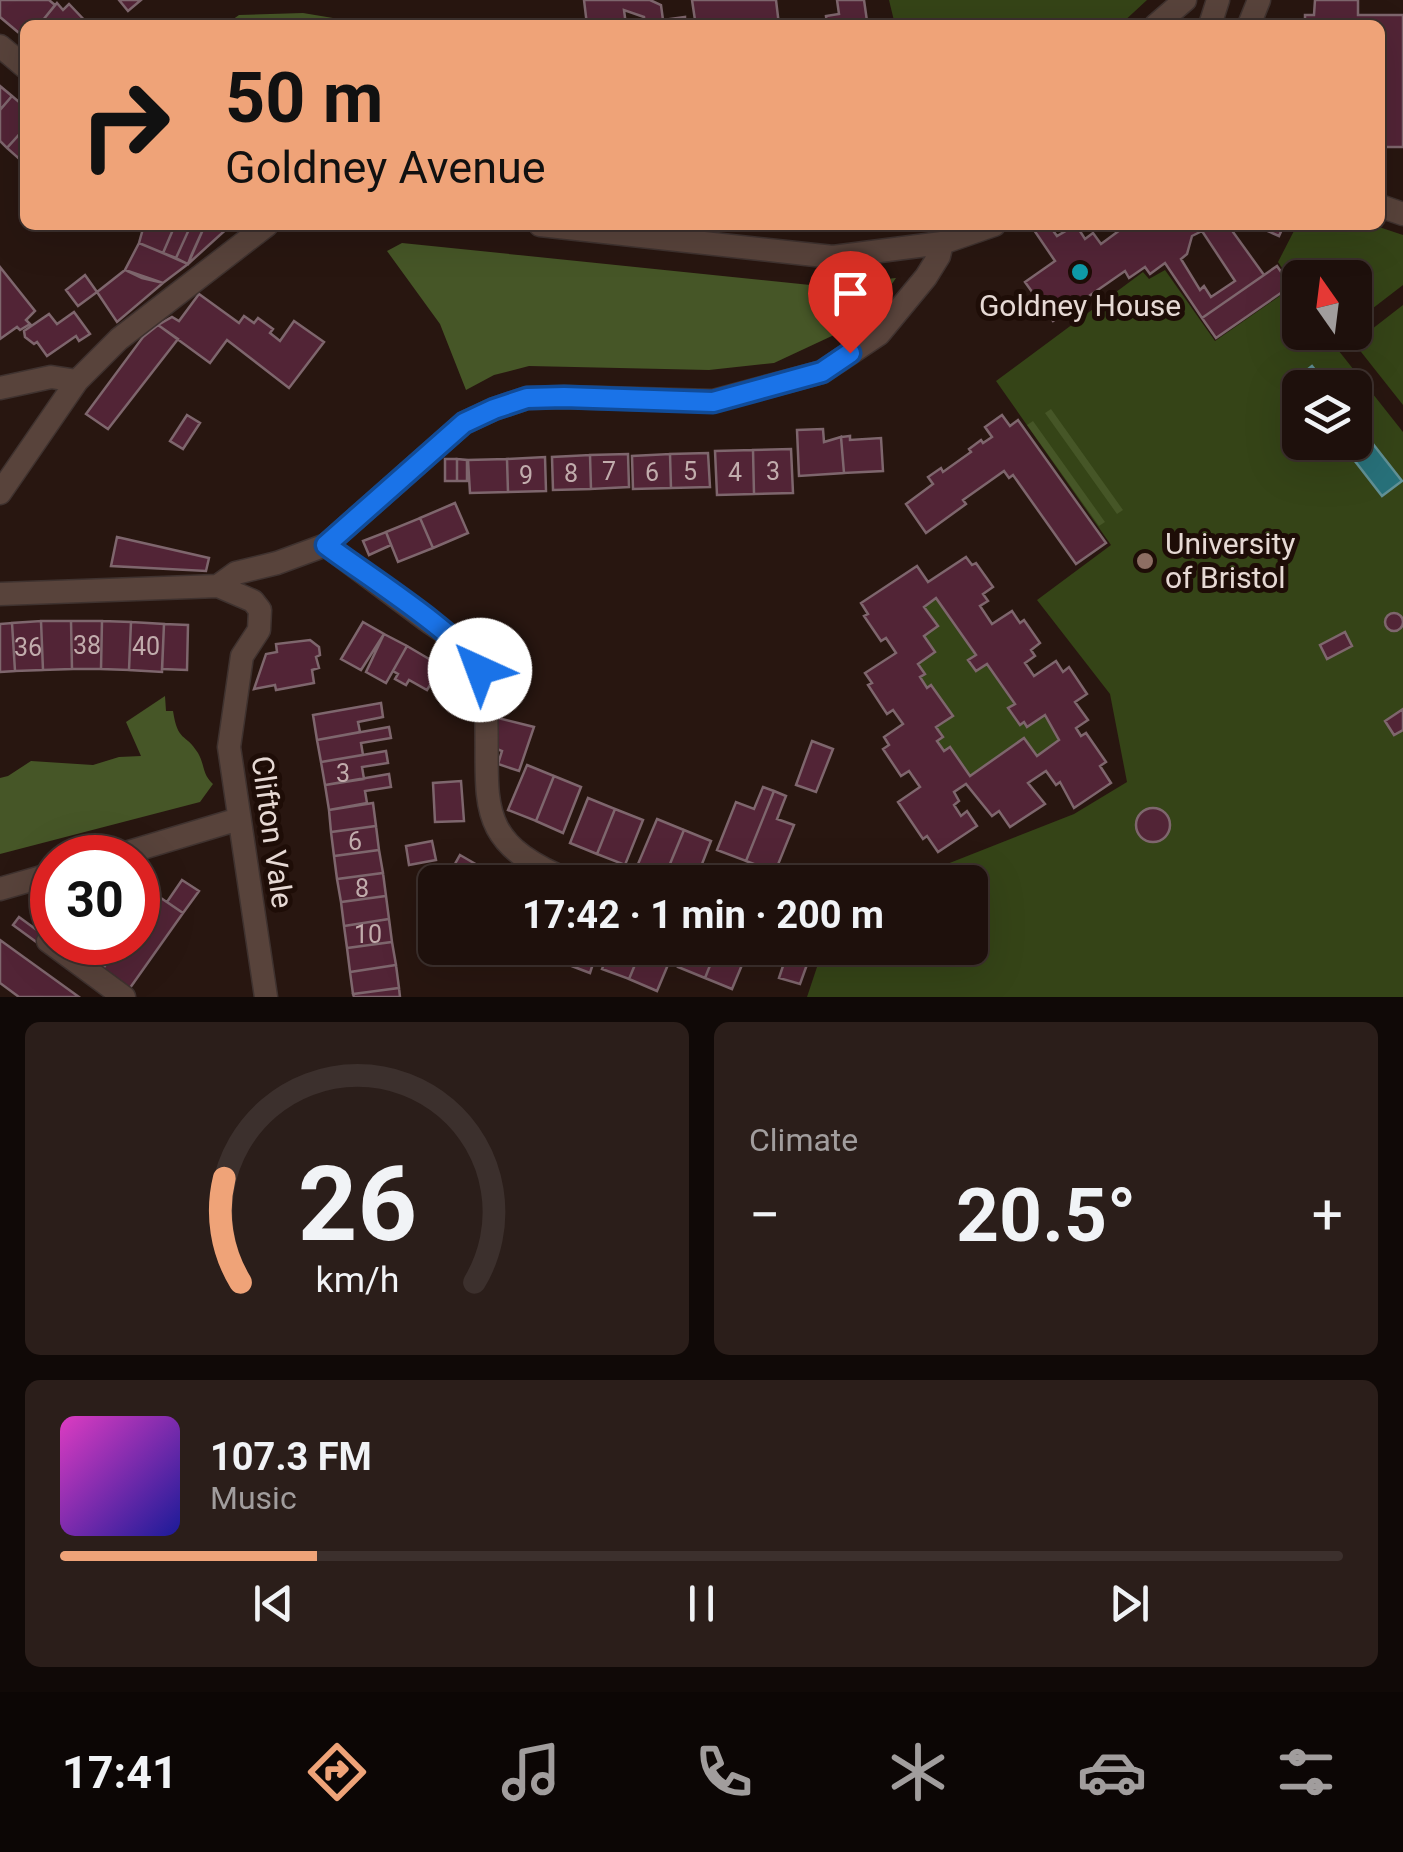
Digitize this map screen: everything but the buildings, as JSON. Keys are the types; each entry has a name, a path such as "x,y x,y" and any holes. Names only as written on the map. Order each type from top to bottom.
{"street":[{"path":"1162,20 1185,0"},
{"path":"0,46 20,63"},
{"path":"0,492 77,381 119,339 260,230"},
{"path":"613,230 833,258 942,243 980,230"},
{"path":"0,594 218,586 236,573 326,545 464,423 527,398 713,402 822,372 879,334 926,278 942,243"},
{"path":"0,388 51,377 77,381"},
{"path":"326,545 474,659 485,689 485,783 493,820 506,840 539,865"},
{"name":"Clifton Vale","path":"218,586 252,600 260,610 259,630 242,656 229,748 266,997"},
{"path":"160,843 239,819"},
{"path":"0,889 30,880"},
{"path":"80,965 124,997"}],"green space":[{"path":"889,0 1147,0 1125,20 894,20"},
{"path":"303,13 345,20 232,20 239,15"},
{"path":"1385,229 1403,235 1403,285 1372,309 1372,260 1282,260 1282,268 1278,262 1294,230"},
{"path":"402,243 820,286 896,278 881,300 834,335 774,363 709,370 529,366 494,375 466,390 440,324 387,251"},
{"path":"1165,270 1215,341 1282,294 1282,350 1338,350 1354,370 1282,370 1282,460 1372,460 1372,393 1403,432 1403,997 807,997 818,965 988,965 988,865 941,865 1074,814 1127,782 1110,694 1037,600 1111,545 996,381 1143,272 1149,279"},
{"path":"1403,305 1403,405 1360,350 1372,350 1372,329"},
{"path":"1051,409 1123,510 1117,514 1045,413"},
{"path":"1033,421 1105,522 1099,526 1027,425"},
{"path":"936,598 976,655 968,660 976,671 987,664 1015,704 1008,709 1019,724 1024,722 1027,726 1045,715 1059,740 1037,756 1024,739 970,776 950,748 944,751 937,741 936,727 952,715 931,685 927,688 920,677 925,673 918,664 924,636 938,626 924,607"},
{"path":"165,696 166,711 173,711 180,733 198,753 213,784 200,802 73,835 30,835 30,846 0,854 0,778 31,761 93,765 119,757 141,756 126,722"}],"water":[{"path":"1372,443 1402,481 1382,496 1354,460 1372,460"}],"place":[{"name":"Goldney House","path":"1080,272"},
{"name":"University of Bristol","path":"1145,561"}],"route":[{"path":"480,670 449,636 326,545 464,423 494,409 527,398 713,402 822,372 850,353"}]}
